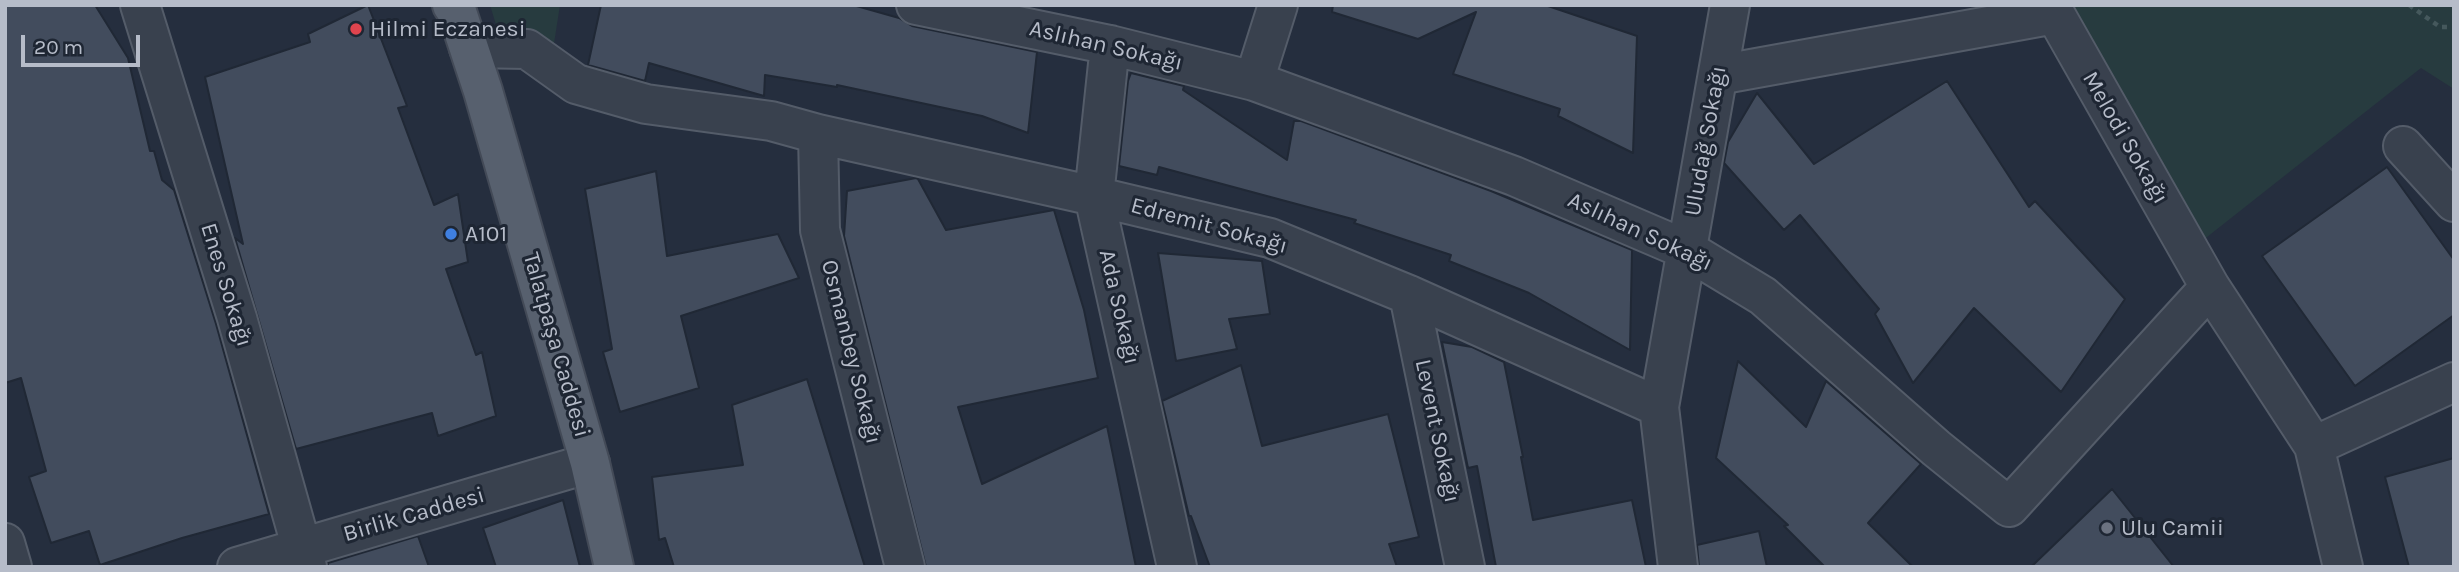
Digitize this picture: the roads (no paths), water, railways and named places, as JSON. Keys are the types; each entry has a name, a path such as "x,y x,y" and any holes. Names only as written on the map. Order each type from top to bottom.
{"main road":[{"name":"Talatpaşa Caddesi","path":"452,5 469,48 590,463 614,567"}],"street":[{"name":"Enes Sokağı","path":"140,5 237,318 304,557"},
{"name":"Aslıhan Sokağı","path":"916,5 1110,45 1254,81 1514,176 1687,250 1763,296 2009,507 2210,287"},
{"path":"1254,81 1278,5"},
{"name":"Uludağ Sokağı","path":"1678,567 1659,408 1730,5"},
{"name":"Melodi Sokağı","path":"1718,75 2055,14 2210,287 2314,446 2343,567"},
{"name":"Ada Sokağı","path":"1110,45 1094,196 1177,567"},
{"name":"Edremit Sokağı","path":"469,48 527,49 576,85 646,104 771,121 1270,238 1409,295 1659,408"},
{"name":"Osmanbey Sokağı","path":"818,134 820,230 905,567"},
{"path":"2403,146 2454,202"},
{"name":"Levent Sokağı","path":"1409,295 1465,567"},
{"path":"2314,446 2454,382"},
{"name":"Birlik Caddesi","path":"237,567 304,557 590,463"},
{"path":"5,544 12,567"}],"place":[{"name":"Hilmi Eczanesi","path":"356,29"},
{"name":"A101","path":"451,234"},
{"name":"Ulu Camii","path":"2107,528"}]}
